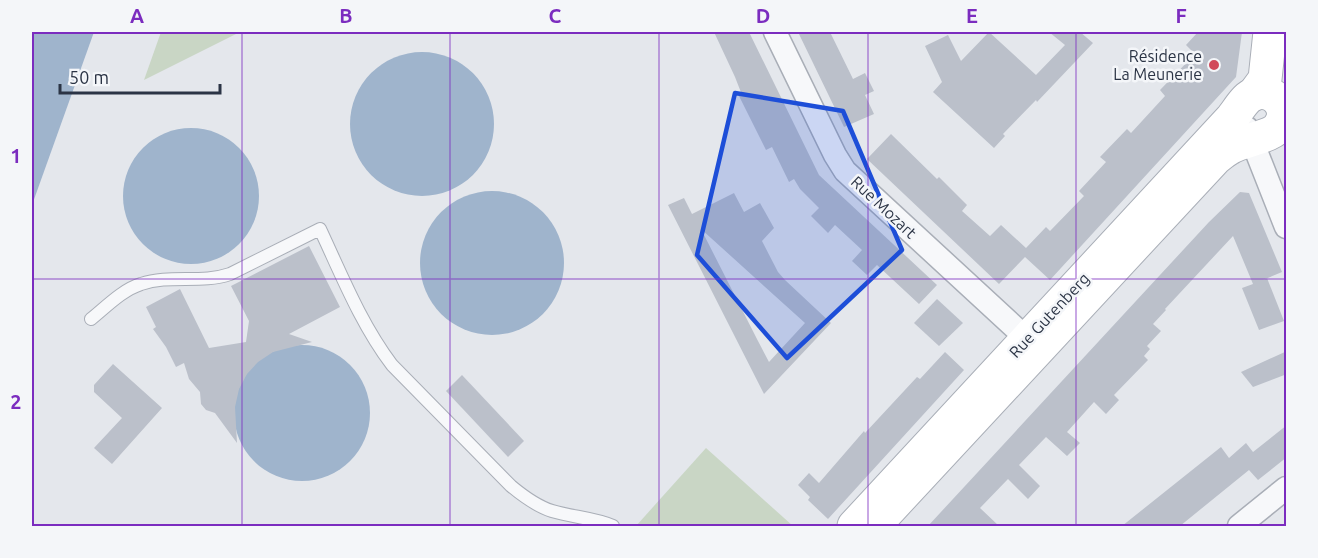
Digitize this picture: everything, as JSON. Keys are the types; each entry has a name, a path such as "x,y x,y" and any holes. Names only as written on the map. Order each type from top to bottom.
{"street":[{"name":"Rue Mozart","path":"775,32 845,171 1032,344"},
{"name":"Rue Gutenberg","path":"854,526 1032,344 1269,115 1263,83 1270,32"},
{"path":"1269,115 1287,227"},
{"name":"Rue Gutenberg","path":"874,526 1032,344"},
{"path":"1239,526 1287,488"}],"lane":[{"path":"91,319 122,294 141,284 161,280 219,278 320,229 363,323 378,347 392,365 511,486 526,498 551,511 613,526"}],"highlighted area":[{"path":"735,93 843,111 902,250 787,358 697,255"}],"green space":[{"path":"161,32 240,32 144,80"},
{"path":"706,448 793,526 636,526"}],"water":[{"path":"32,32 94,32 32,205"},
{"path":"422,52 449,58 462,64 473,73 482,84 488,97 494,124 488,151 482,164 473,175 462,184 449,190 422,196 395,190 382,184 371,175 362,164 356,151 350,124 356,97 362,84 371,73 382,64 395,58"},
{"path":"191,128 217,134 239,148 253,170 259,196 253,222 239,244 217,258 191,264 165,258 143,244 129,222 123,196 129,170 143,148 165,134"},
{"path":"492,191 519,197 532,203 543,212 552,223 558,236 564,263 558,290 552,303 543,314 532,323 519,329 492,335 465,329 452,323 441,314 432,303 426,290 420,263 426,236 432,223 441,212 452,203 465,197"},
{"path":"302,345 328,351 350,365 364,387 370,413 364,439 350,461 328,475 302,481 276,475 254,461 240,439 234,413 240,387 254,365 276,351"}],"building":[{"path":"714,32 749,32 819,175 937,285 919,304 877,265 867,275 852,261 862,250 835,225 828,233 811,216 819,208 800,189 794,179 789,182 772,147 766,150 739,96 742,95 735,77"},
{"path":"798,32 830,32 853,79 865,73 874,91 865,95 874,114 844,127"},
{"path":"989,32 1036,75 1065,45 1049,32 1080,32 1093,43 1003,134 1005,136 994,148 933,92 942,82 925,46 948,35 961,61"},
{"path":"1198,32 1242,32 1236,77 1050,280 1025,257 999,284 867,159 891,134 967,205 962,211 990,236 1001,225 1026,248 1046,227 1050,231 1084,196 1079,191 1106,162 1100,157 1127,129 1131,133 1165,96 1160,90 1195,54 1186,45"},
{"path":"1240,192 1249,193 1282,272 1267,278 1284,321 1259,330 1242,288 1253,284 1233,236 1153,324 1161,331 1147,346 1150,349 1144,356 1148,360 1114,395 1119,400 1106,414 1094,402 1067,432 1080,443 1067,456 1046,437 1019,465 1040,486 1028,499 1008,479 980,508 999,526 928,526 1209,222"},
{"path":"734,193 744,212 760,203 774,228 762,241 778,272 831,323 764,394 668,205 684,198 692,214","holes":["701,229 805,323 769,362"]},
{"path":"309,246 340,307 289,334 312,342 273,352 258,362 247,374 239,389 235,407 237,443 215,413 206,410 201,404 200,392 189,379 184,363 176,367 166,347 153,329 156,327 146,307 180,289 209,348 246,342 249,321 231,286"},
{"path":"937,299 963,323 939,346 914,323"},
{"path":"1287,351 1287,374 1253,387 1241,372"},
{"path":"945,352 964,370 828,519 808,500 810,497 798,485 809,473 819,483 864,431 865,433 917,377 920,379"},
{"path":"113,364 162,408 112,464 94,448 122,418 94,392 94,385"},
{"path":"462,375 524,441 508,457 446,391"},
{"path":"1287,425 1287,457 1258,480 1249,470 1180,526 1122,526 1221,447 1229,458 1246,443 1253,452"}],"place":[{"name":"Résidence La Meunerie","path":"1214,65"}]}
